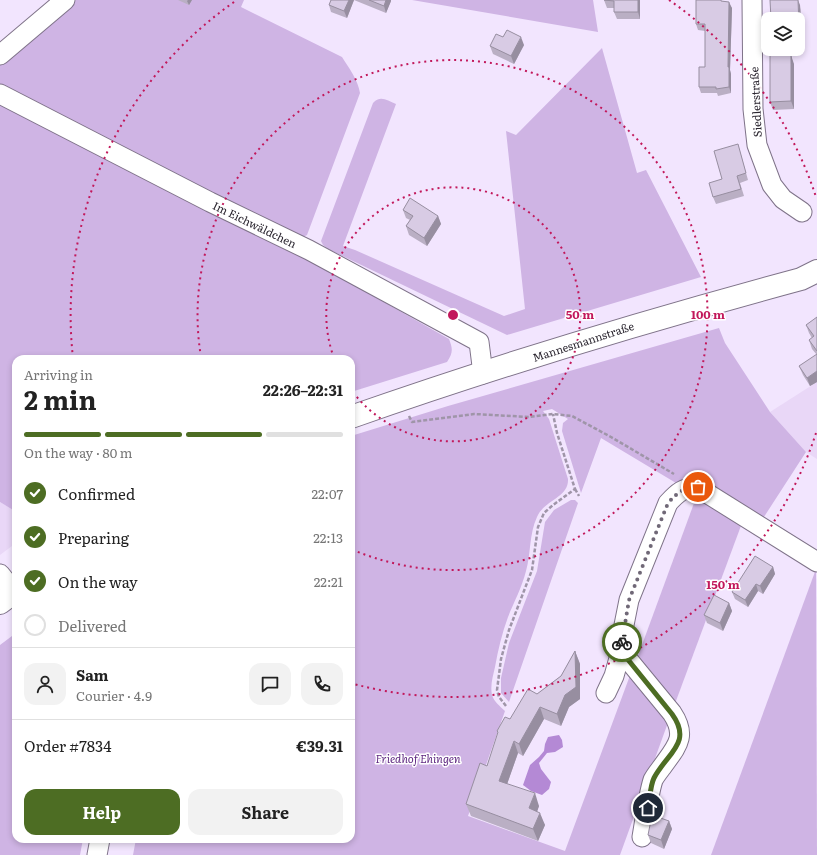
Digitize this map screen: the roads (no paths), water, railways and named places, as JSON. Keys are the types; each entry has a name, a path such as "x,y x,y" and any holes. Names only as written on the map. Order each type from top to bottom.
{"main road":[{"name":"Mannesmannstraße","path":"355,416 609,332 801,279 817,270"}],"street":[{"path":"0,55 65,0"},
{"name":"Siedlerstraße","path":"752,0 754,108 757,145 772,185 783,199 802,212"},
{"name":"Im Eichwäldchen","path":"0,94 210,202 309,250 479,342 483,374"},
{"path":"606,693 614,676 621,651 622,635 629,600 668,503 676,494 686,488 698,487 817,562"},
{"path":"0,574 12,595"},
{"path":"621,651 672,714 678,723 680,730 680,739 676,748 654,779 642,837"},
{"path":"97,855 99,843"}],"park label":[{"name":"Friedhof Ehingen","path":"418,758"}]}
